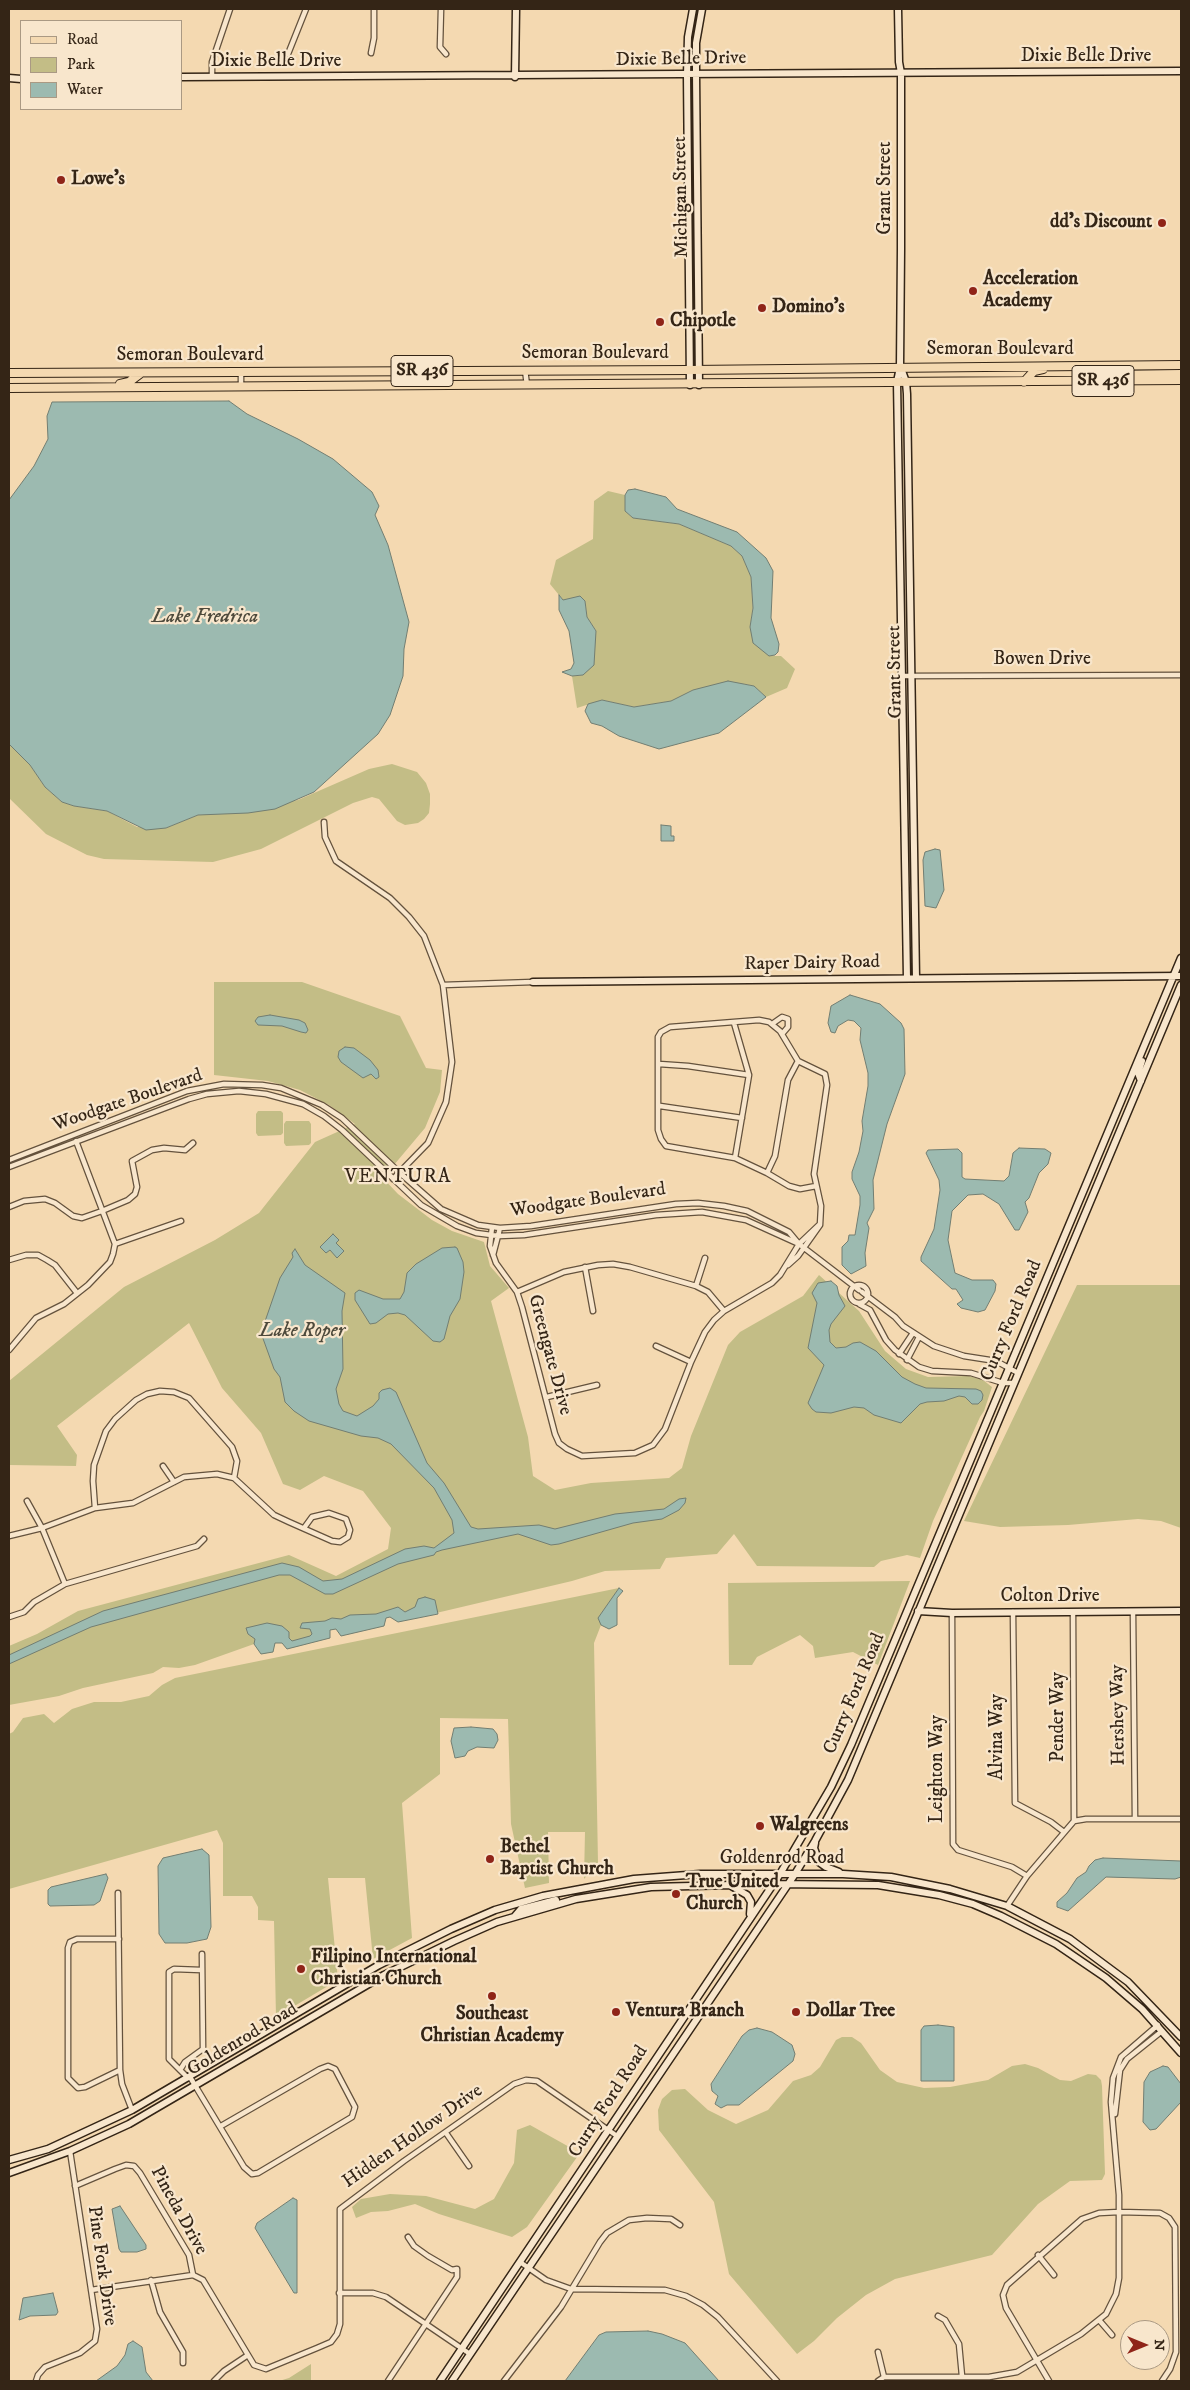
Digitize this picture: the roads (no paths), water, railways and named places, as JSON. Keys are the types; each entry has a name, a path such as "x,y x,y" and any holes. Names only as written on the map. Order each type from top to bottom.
{"main road":[{"name":"Semoran Boulevard","path":"9,373 699,370 1181,365"},
{"path":"1024,382 1034,372 1050,366"},
{"path":"100,388 129,382 141,373"},
{"path":"1102,381 1112,375 1181,374"},
{"name":"Semoran Boulevard","path":"9,388 699,385 1181,380"}],"street":[{"path":"212,76 212,62 230,9"},
{"path":"288,54 306,9"},
{"path":"371,53 374,38 374,9"},
{"path":"441,9 440,46 446,54"},
{"path":"515,77 516,9"},
{"name":"Michigan Street","path":"690,385 687,75 688,36 693,9"},
{"name":"Michigan Street","path":"699,385 696,43 702,9"},
{"name":"Grant Street","path":"898,9 899,62 902,73 900,367 897,382 907,978"},
{"name":"Dixie Belle Drive","path":"182,77 515,77 1181,71"},
{"name":"Grant Street","path":"900,367 906,382 916,978"},
{"path":"524,370 527,385"},
{"path":"241,372 241,387"},
{"path":"899,474 908,474"},
{"path":"900,533 909,533"},
{"path":"901,601 910,601"},
{"path":"901,614 910,614"},
{"name":"Bowen Drive","path":"902,676 1181,675"},
{"path":"903,737 912,737"},
{"path":"324,822 325,837 336,861 390,898 424,936 436,962 443,985 452,1062 446,1102 428,1143 393,1179"},
{"name":"Curry Ford Road","path":"440,2381 780,1874 830,1787 847,1753 1181,958"},
{"name":"Raper Dairy Road","path":"443,985 533,982 1181,976"},
{"name":"Curry Ford Road","path":"452,2381 795,1874 815,1842 848,1780 1181,985"},
{"path":"772,1024 782,1017 788,1019 788,1027 782,1034"},
{"path":"1141,1081 1138,1073 1156,1017"},
{"path":"656,1346 691,1362 705,1332 724,1311 772,1284 820,1224 821,1206 816,1186 815,1162 827,1078 825,1074 798,1061 782,1034 772,1024 759,1020 670,1027 661,1032 658,1037 660,1106 658,1130 666,1146 735,1158 789,1186 800,1189 816,1186"},
{"path":"734,1023 749,1075 735,1158"},
{"path":"767,1173 775,1156 788,1080 798,1061"},
{"path":"659,1064 688,1066 749,1075"},
{"name":"Woodgate Boulevard","path":"9,1160 187,1091 224,1084 262,1085 281,1088 304,1096 342,1118 441,1209 470,1223 500,1228 530,1226 662,1206 698,1203 747,1211 789,1232 802,1246 843,1279 913,1333 934,1346 950,1352 981,1357 1009,1367 1018,1373"},
{"path":"186,1100 187,1091"},
{"name":"Woodgate Boulevard","path":"9,1168 186,1100 207,1094 239,1091 266,1094 303,1104 342,1130 393,1179 436,1215 457,1226 490,1236 546,1233 656,1214 702,1212 746,1220 802,1246"},
{"path":"1114,1146 1114,1133 1129,1100 1125,1091"},
{"path":"180,1094 186,1100"},
{"path":"660,1106 742,1118"},
{"path":"105,1123 107,1130"},
{"path":"98,1125 101,1132"},
{"path":"9,1350 36,1318 64,1304 110,1262 115,1244 74,1135"},
{"path":"9,1207 24,1201 45,1199 56,1203 73,1216 82,1218 128,1200 135,1194 136,1180 132,1161 152,1150 164,1148 186,1150 193,1143"},
{"path":"1072,1218 1082,1222"},
{"path":"568,1220 569,1228"},
{"path":"115,1244 180,1221"},
{"name":"Greengate Drive","path":"492,1227 490,1236 493,1255 496,1263 517,1292 559,1443 574,1454 582,1456 635,1453 653,1445 665,1430 691,1362"},
{"path":"493,1255 500,1228"},
{"path":"9,1260 26,1255 38,1255 55,1265 77,1294"},
{"path":"696,1286 705,1258"},
{"path":"517,1292 564,1272 585,1267 613,1264 630,1266 696,1286 708,1292 724,1311"},
{"path":"585,1267 593,1311"},
{"name":"Woodgate Boulevard","path":"843,1279 850,1291 851,1300 859,1304"},
{"path":"850,1291 854,1286 865,1287 868,1292 868,1298 859,1304"},
{"path":"859,1304 870,1310 886,1340 907,1360 919,1367 932,1371 971,1373 1003,1382 1014,1383"},
{"path":"900,1354 913,1333"},
{"path":"907,1360 919,1337"},
{"path":"547,1398 597,1385"},
{"path":"95,1508 94,1464 106,1431 115,1419 136,1400 160,1390 174,1392 189,1398 232,1447 237,1461 234,1478"},
{"path":"163,1466 174,1482"},
{"path":"9,1536 42,1528 95,1508 133,1503 174,1482 198,1475 217,1474 234,1478 274,1515 332,1541 340,1542 348,1537 350,1530 346,1519 329,1513 312,1516 304,1528"},
{"path":"918,1611 918,1597 955,1507 956,1495"},
{"path":"27,1501 42,1528 66,1584"},
{"path":"9,1617 24,1612 34,1602 66,1584 197,1546 204,1539"},
{"name":"Colton Drive","path":"918,1611 952,1613 1181,1611"},
{"name":"Alvina Way","path":"1013,1612 1015,1803 1051,1822 1064,1832"},
{"name":"Pender Way","path":"1073,1612 1074,1822"},
{"name":"Hershey Way","path":"1133,1612 1135,1819"},
{"path":"876,1713 877,1701 910,1620 906,1613"},
{"name":"Leighton Way","path":"952,1613 953,1844 958,1850 1012,1867 1026,1876"},
{"path":"974,1904 1000,1909 1007,1906 1026,1876 1074,1822 1086,1819 1181,1819"},
{"path":"815,1842 814,1848 819,1862 826,1868 843,1874"},
{"path":"593,1896 603,1888 610,1886 684,1878 697,1874"},
{"name":"Goldenrod Road","path":"9,2160 48,2149 132,2110 379,1965 450,1929 495,1910 543,1896 624,1880 697,1874 843,1874 926,1883 1007,1906 1045,1924 1070,1939 1128,1982 1170,2024 1181,2039"},
{"name":"Goldenrod Road","path":"9,2173 70,2151 129,2124 384,1974 454,1940 514,1917 593,1896 657,1887 773,1884 878,1885 939,1895 974,1904 1056,1944 1088,1966 1122,1991 1142,2009 1181,2053"},
{"path":"729,1885 747,1895 751,1902 750,1918"},
{"path":"514,1917 521,1909 582,1894 590,1886"},
{"path":"118,1894 120,2070 122,2084 132,2110"},
{"path":"1014,1922 1018,1918 1022,1918 1045,1924"},
{"path":"119,1939 77,1939 70,1942 68,1948 68,2078 78,2088 85,2087 120,2070"},
{"path":"180,2070 185,2062 203,2049 202,1954"},
{"path":"379,1965 384,1974"},
{"path":"201,1970 174,1969 169,1972 169,2059 196,2086 244,2167 252,2174 258,2173 352,2117 356,2107 335,2069 328,2066 221,2126"},
{"path":"1142,2009 1170,2024"},
{"path":"878,2381 884,2377 925,2379 962,2376 1001,2376 1016,2372 1037,2361 1106,2314 1119,2278 1119,2212 1114,2118 1111,2102 1113,2078 1121,2057 1160,2028 1169,2029 1181,2039"},
{"path":"674,2030 684,2037"},
{"name":"Hidden Hollow Drive","path":"193,2275 203,2280 254,2365 266,2369 331,2342 337,2334 340,2324 340,2209 364,2189 514,2084 526,2080 537,2081 617,2136"},
{"path":"446,2132 469,2166"},
{"name":"Pine Fork Drive","path":"36,2381 38,2375 45,2367 80,2354 95,2341 96,2329 91,2290 70,2151"},
{"name":"Pineda Drive","path":"75,2186 126,2165 134,2166 189,2255 193,2275"},
{"path":"1049,2381 1006,2308 1003,2296 1007,2285 1082,2219 1099,2213 1119,2212 1160,2213 1169,2218 1175,2227 1176,2352 1170,2369 1162,2381"},
{"path":"504,2381 543,2333 561,2307 600,2242 617,2227 629,2220 647,2218 671,2219 680,2225"},
{"path":"388,2381 454,2282 457,2269 452,2270 428,2256 414,2246 408,2237"},
{"path":"1038,2256 1054,2275"},
{"path":"520,2262 546,2280 571,2289 665,2290 686,2296 718,2316 777,2381"},
{"path":"91,2290 193,2275"},
{"path":"151,2280 160,2312 183,2352 183,2363"},
{"path":"340,2293 373,2293 386,2297 470,2354"},
{"path":"938,2316 945,2320 960,2344 962,2376"},
{"path":"1099,2320 1112,2334"},
{"path":"878,2352 884,2377"},
{"path":"214,2381 224,2371 248,2355"}],"water":[{"name":"Lake Fredrica","path":"229,401 247,414 333,459 372,492 379,506 375,515 388,545 409,622 404,649 403,676 390,715 378,734 314,792 275,809 248,813 198,815 166,828 146,830 107,811 74,806 62,802 45,787 30,765 9,744 9,500 34,466 48,439 47,416 52,402"},
{"path":"635,489 666,497 677,509 737,532 766,558 773,571 771,618 779,644 778,652 775,655 769,656 753,643 750,627 753,608 751,577 742,556 731,546 679,524 633,518 625,511 625,495 628,490"},
{"path":"559,595 563,600 580,596 585,601 587,617 596,631 594,665 583,675 572,676 562,672 571,669 574,663 569,631 559,610"},
{"path":"728,681 754,686 766,697 719,733 659,749 619,736 602,726 591,723 585,711 588,704 602,700 634,707 671,701 693,690"},
{"path":"661,825 671,826 671,836 674,836 674,841 661,841"},
{"path":"935,849 940,850 944,890 936,908 925,906 923,860 925,852"},
{"path":"850,995 880,1004 901,1023 904,1029 905,1074 887,1124 873,1180 874,1209 867,1223 869,1228 865,1253 866,1266 851,1274 842,1265 842,1247 848,1241 849,1235 855,1235 860,1205 860,1196 852,1179 852,1172 859,1152 863,1131 862,1121 868,1086 868,1073 860,1040 861,1028 854,1021 848,1020 838,1026 835,1033 831,1032 828,1023 831,1006"},
{"path":"270,1015 299,1020 305,1023 308,1030 306,1033 282,1026 258,1025 255,1021 258,1017"},
{"path":"345,1047 354,1048 370,1060 378,1070 379,1077 376,1079 371,1074 363,1078 341,1062 338,1057 339,1051"},
{"path":"1019,1148 1045,1149 1051,1153 1048,1164 1039,1173 1029,1198 1025,1202 1028,1212 1019,1230 1015,1230 999,1204 983,1194 968,1195 952,1211 948,1240 955,1273 972,1280 993,1280 996,1284 995,1291 985,1310 978,1312 961,1308 957,1304 963,1300 956,1289 952,1289 921,1261 921,1257 934,1229 940,1190 939,1180 926,1153 928,1150 958,1149 962,1153 962,1177 965,1179 1004,1181 1009,1176 1013,1153"},
{"path":"333,1234 339,1240 336,1243 344,1251 337,1258 330,1250 326,1253 320,1247"},
{"path":"455,1247 463,1262 464,1272 460,1299 450,1316 444,1339 440,1342 433,1341 405,1315 398,1313 388,1314 376,1323 370,1324 355,1300 355,1293 359,1290 383,1299 400,1299 404,1292 407,1273 416,1264 442,1248"},
{"name":"Lake Roper","path":"295,1249 305,1265 345,1293 342,1311 343,1369 336,1389 339,1404 343,1411 357,1416 373,1406 379,1399 379,1393 382,1390 390,1388 396,1392 427,1463 444,1483 471,1527 478,1529 539,1525 555,1529 615,1514 664,1509 679,1499 686,1498 685,1503 679,1510 662,1519 633,1523 559,1544 551,1545 518,1534 442,1550 434,1555 398,1564 333,1594 325,1594 290,1575 279,1575 91,1627 9,1664 9,1655 103,1611 282,1563 299,1567 323,1581 342,1579 405,1549 424,1546 434,1548 454,1533 452,1520 434,1488 391,1444 378,1438 361,1436 309,1421 285,1402 280,1377 274,1369 261,1333 280,1278 293,1257 292,1253"},
{"path":"831,1281 837,1286 845,1306 831,1324 829,1330 830,1342 836,1348 860,1342 876,1351 902,1377 915,1384 926,1388 976,1389 981,1391 983,1395 982,1400 978,1404 972,1404 965,1397 959,1396 944,1401 927,1402 920,1404 901,1423 874,1415 864,1408 854,1407 831,1413 816,1412 812,1409 808,1403 824,1365 808,1348 817,1303 812,1293 818,1283"},
{"path":"619,1588 623,1591 617,1598 617,1625 609,1629 601,1625 598,1618"},
{"path":"425,1597 435,1600 438,1614 398,1622 390,1617 386,1618 384,1626 341,1636 336,1629 330,1630 330,1638 287,1649 282,1643 275,1643 273,1652 261,1654 254,1644 255,1639 248,1634 246,1628 267,1623 282,1626 289,1632 289,1638 292,1641 312,1634 310,1629 300,1628 302,1623 325,1621 332,1618 341,1619 350,1615 376,1614 398,1607 405,1612 415,1607 418,1599"},
{"path":"454,1728 493,1729 497,1734 498,1740 494,1748 477,1747 468,1751 465,1756 455,1758 451,1741"},
{"path":"202,1849 209,1855 211,1927 207,1939 187,1943 165,1943 159,1934 158,1866 163,1858"},
{"path":"1103,1858 1181,1861 1181,1877 1175,1879 1106,1877 1068,1911 1057,1907 1057,1902 1067,1893 1077,1878 1086,1872 1095,1860"},
{"path":"106,1874 108,1878 100,1901 94,1905 50,1906 48,1904 48,1890 51,1887"},
{"path":"924,2026 954,2027 954,2081 921,2081 921,2030"},
{"path":"757,2028 772,2032 792,2045 795,2054 793,2061 739,2105 727,2105 721,2108 715,2104 718,2096 712,2091 711,2084 742,2036 749,2030"},
{"path":"1163,2066 1168,2067 1181,2084 1181,2102 1156,2129 1150,2130 1143,2122 1144,2082 1150,2072"},
{"path":"293,2198 297,2200 297,2293 294,2293 255,2228 257,2223"},
{"path":"120,2206 146,2245 146,2249 137,2252 121,2252 119,2249 112,2209"},
{"path":"53,2293 58,2312 56,2315 30,2316 19,2320 23,2298"},
{"path":"648,2331 685,2343 719,2381 565,2381 599,2335 606,2332"},
{"path":"133,2341 142,2347 146,2372 153,2381 96,2381 117,2366 125,2355 128,2344"}],"place":[{"name":"Lowe's","path":"61,180"},
{"name":"dd's Discount","path":"1162,223"},
{"name":"Acceleration Academy","path":"973,291"},
{"name":"Domino's","path":"762,308"},
{"name":"Chipotle","path":"660,322"},
{"name":"Walgreens","path":"760,1826"},
{"name":"Bethel Baptist Church","path":"490,1859"},
{"name":"True United Church","path":"676,1894"},
{"name":"Filipino International Christian Church","path":"301,1969"},
{"name":"Southeast Christian Academy","path":"492,1996"},
{"name":"Ventura Branch","path":"616,2012"},
{"name":"Dollar Tree","path":"796,2012"}],"district":[{"name":"VENTURA","path":"398,1178"}]}
